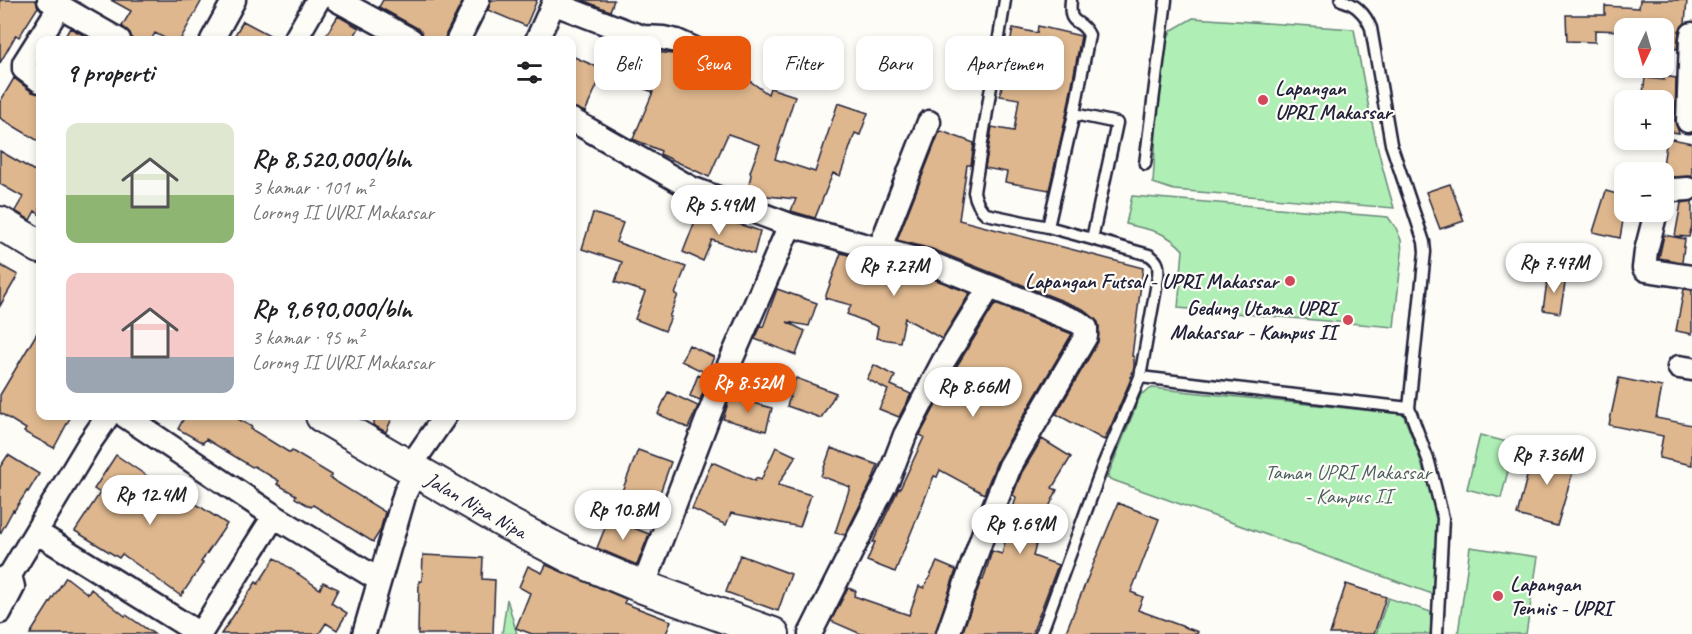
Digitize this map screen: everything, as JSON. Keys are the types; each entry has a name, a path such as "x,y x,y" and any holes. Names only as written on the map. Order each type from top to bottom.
{"street":[{"path":"214,36 234,0"},
{"path":"297,36 318,0"},
{"path":"337,0 404,36"},
{"path":"460,36 478,0"},
{"path":"539,36 555,2 643,37 673,40"},
{"path":"38,36 55,3 112,36"},
{"path":"1688,121 1692,34"},
{"path":"36,40 24,63 24,69 36,79"},
{"path":"576,122 691,188 790,225 927,262 1086,327 1087,332 1011,466 984,532 948,634"},
{"path":"879,250 929,122"},
{"path":"1674,190 1688,189"},
{"path":"1653,222 1644,268 1692,276"},
{"path":"0,223 36,245"},
{"path":"643,587 722,381 790,225"},
{"path":"810,634 889,477 905,435 943,362 989,288"},
{"path":"0,612 13,587 5,578 105,420"},
{"path":"131,420 274,516 371,575"},
{"name":"Jalan Nipa Nipa","path":"329,420 506,523 571,556 643,587 773,634"},
{"path":"364,634 413,469 443,420"},
{"path":"36,532 200,634 274,516"}],"lane":[{"path":"1005,0 974,192 978,205 986,214 1048,227 1149,255 1156,260 1159,267 1140,377 1103,465 1041,634"},
{"path":"1048,227 1074,114 1089,35 1087,30 1071,17 1071,0"},
{"path":"1145,164 1166,0"},
{"path":"1341,0 1356,6 1363,12 1371,28 1391,144 1424,242 1425,252 1409,408 1429,462 1443,518 1437,634"},
{"path":"1074,114 1117,123 1092,239"},
{"path":"1140,377 1409,408"}],"green space":[{"name":"Lapangan UPRI Makassar","path":"1193,18 1354,29 1376,142 1394,208 1174,190 1153,183 1161,50 1172,30"},
{"name":"Lapangan Futsal - UPRI Makassar","path":"1132,196 1388,217 1401,240 1402,253 1394,327 1178,308 1183,250 1164,235 1126,224"},
{"name":"Taman UPRI Makassar - Kampus II","path":"1152,388 1403,414 1439,520 1435,595 1107,478 1141,394"},
{"path":"1480,435 1515,444 1501,498 1467,489"},
{"name":"Lapangan Tennis - UPRI","path":"1470,547 1538,557 1526,634 1458,634"},
{"path":"1388,598 1431,612 1431,634 1376,634"},
{"path":"507,599 517,634 502,634"}],"building":[{"path":"0,0 36,0 38,7 19,37 16,35 0,63"},
{"path":"111,0 202,0 182,36 161,36 155,33 153,36 131,36 122,26 131,11"},
{"path":"383,0 463,0 446,36 423,36 417,28 379,7"},
{"path":"491,0 537,0 526,26 488,10"},
{"path":"582,0 614,0 610,11"},
{"path":"1640,0 1687,0 1685,23 1679,31 1677,49 1674,49 1674,18 1614,18 1614,31 1595,30 1595,42 1567,41 1566,15 1605,15 1605,6 1639,8"},
{"path":"338,16 359,28 354,36 326,36"},
{"path":"243,21 271,36 234,36"},
{"path":"1038,26 1081,36 1049,190 1005,182 1007,172 985,168 992,127 1014,131 1019,99 1000,96 1001,90 1064,90 1064,36 1011,36 1013,28 1037,33"},
{"path":"70,28 85,36 65,36"},
{"path":"661,53 673,54 673,90 751,90 751,82 768,94 769,90 776,90 795,96 775,159 815,172 838,103 868,113 860,135 855,133 840,176 833,173 815,218 791,211 796,199 747,194 750,172 760,145 728,134 709,177 633,139 653,92 648,90 661,90"},
{"path":"576,58 594,66 595,90 585,112 576,109"},
{"path":"14,78 36,93 36,140 0,118 0,102"},
{"path":"1645,78 1664,80 1664,78 1676,78 1675,121 1679,133 1674,132 1674,90 1643,90"},
{"path":"941,131 974,143 971,165 967,165 959,220 1143,268 1132,356 1134,367 1104,440 1056,414 1098,342 1099,327 1094,318 1083,309 932,249 897,240"},
{"path":"1674,139 1692,143 1692,176 1674,177 1674,162 1663,162 1665,150 1674,150"},
{"path":"0,151 36,172 36,212 30,220 15,211 23,197 0,184"},
{"path":"1450,184 1464,221 1440,229 1426,192"},
{"path":"1606,191 1614,193 1614,222 1623,222 1620,238 1593,232"},
{"path":"1692,201 1692,226 1689,237 1675,236 1681,203"},
{"path":"699,211 760,231 754,254 712,240 703,261 683,252"},
{"path":"593,213 623,223 616,242 686,267 675,294 678,295 665,331 635,319 645,292 615,282 622,262 582,249"},
{"path":"1664,235 1685,239 1682,262 1659,258"},
{"path":"841,253 923,275 970,293 942,339 905,318 900,342 876,338 878,327 847,314 851,305 825,298"},
{"path":"0,265 18,275 0,306"},
{"path":"1548,275 1566,278 1560,313 1543,310"},
{"path":"777,289 817,303 809,326 787,322 805,331 796,355 755,339 761,326 763,327"},
{"path":"1684,289 1692,290 1692,334 1676,331"},
{"path":"995,304 1072,334 998,459 984,494 940,470 937,477 934,476 895,572 867,561 875,542 873,542 924,437 920,435 955,369"},
{"path":"36,335 36,420 69,420 54,448 24,432 26,429 0,413 0,395"},
{"path":"689,345 714,357 706,373 681,361"},
{"path":"874,365 895,376 891,385 911,394 899,417 879,409 888,390 867,379"},
{"path":"698,375 708,379 700,400 690,396"},
{"path":"796,378 836,393 821,418 787,406"},
{"path":"1619,378 1662,387 1656,418 1692,425 1692,465 1659,458 1663,436 1609,425"},
{"path":"668,392 698,406 688,428 658,414"},
{"path":"730,397 772,408 766,431 723,419"},
{"path":"183,420 240,420 290,453 292,451 332,475 330,478 385,512 380,531 373,542 313,505 311,507 295,498 296,495 277,484 279,481 254,466 252,467 206,439 203,443 178,429"},
{"path":"375,420 391,420 386,432 373,425"},
{"path":"1042,439 1071,457 1052,488 1057,490 1042,522 1033,556 1058,565 1032,634 962,634 992,551 1002,554 1016,497 1013,495 1022,472"},
{"path":"1535,446 1577,458 1557,526 1517,515"},
{"path":"776,447 796,456 778,485 811,495 800,527 731,513 726,525 692,509 712,462 755,481 756,478 761,480"},
{"path":"831,448 878,465 845,535 835,533 850,487 821,476"},
{"path":"638,450 671,462 656,504 622,491"},
{"path":"8,455 39,474 13,510 0,534 0,467"},
{"path":"116,455 174,494 176,491 227,524 181,596 122,554 119,558 75,531 100,493 94,489"},
{"path":"1118,503 1159,519 1131,592 1143,597 1138,610 1198,632 1197,634 1065,634"},
{"path":"609,518 649,534 637,565 597,548"},
{"path":"423,555 483,558 482,579 495,580 493,634 418,634 419,581 422,581"},
{"path":"740,555 791,574 778,611 726,592"},
{"path":"275,558 320,589 323,582 338,589 331,603 347,613 337,630 326,623 319,634 221,634"},
{"path":"937,562 956,570 935,634 861,634 831,621 848,588 856,591 854,596 909,615 919,586 924,588"},
{"path":"546,565 626,599 624,603 671,621 666,634 532,634 516,628 530,593 519,587 528,566 542,573"},
{"path":"66,577 88,594 91,589 125,616 154,634 30,634"},
{"path":"1346,584 1386,597 1374,634 1330,634"}],"place":[{"name":"Lapangan UPRI Makassar","path":"1263,100"},
{"name":"Lapangan Futsal - UPRI Makassar","path":"1290,281"},
{"name":"Gedung Utama UPRI Makassar - Kampus II","path":"1348,320"},
{"name":"Lapangan Tennis - UPRI","path":"1498,596"}]}
